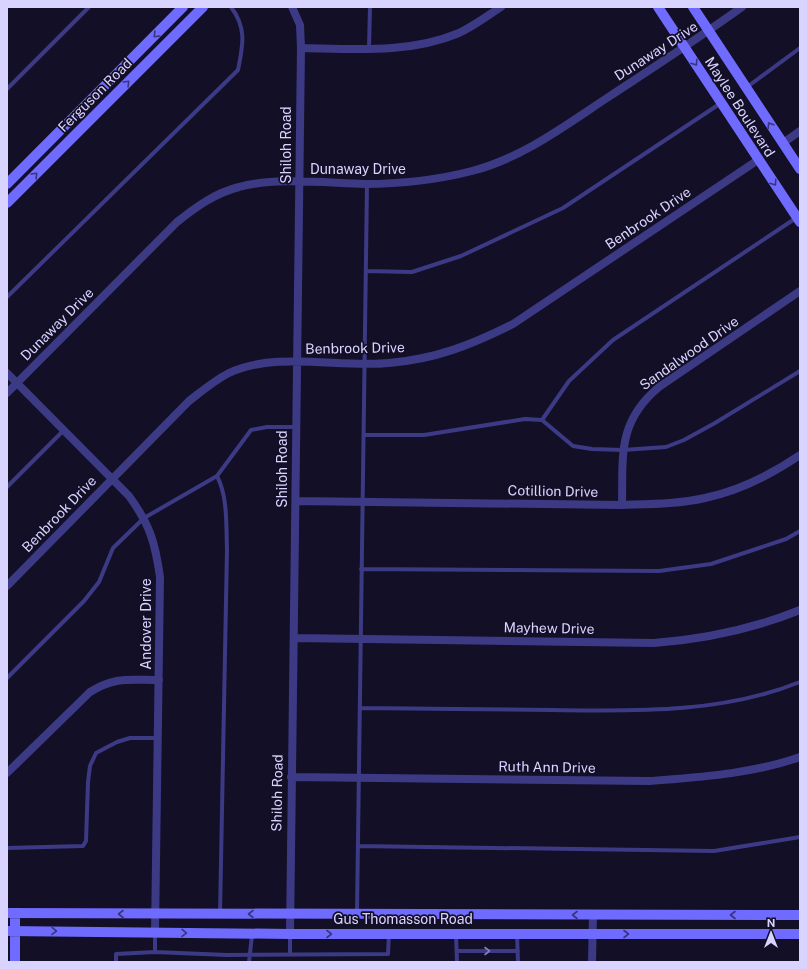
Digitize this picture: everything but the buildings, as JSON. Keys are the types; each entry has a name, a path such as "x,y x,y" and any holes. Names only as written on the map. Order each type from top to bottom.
{"main road":[{"name":"Ferguson Road","path":"7,184 183,7"},
{"name":"Ferguson Road","path":"7,203 203,7"},
{"name":"Maylee Boulevard","path":"658,7 799,220"},
{"name":"Maylee Boulevard","path":"692,7 800,169"},
{"path":"77,114 87,123"},
{"path":"11,913 11,931 15,962"},
{"name":"Gus Thomasson Road","path":"11,913 800,915"},
{"path":"456,915 456,933"},
{"name":"Gus Thomasson Road","path":"11,931 290,934 800,934"}],"street":[{"name":"Shiloh Road","path":"290,934 301,48 300,25 292,7"},
{"path":"301,48 390,48 435,41 459,32 501,7"},
{"name":"Dunaway Drive","path":"7,393 177,222 196,207 216,195 239,186 264,183 399,183 438,178 474,170 504,159 541,141 709,32 742,7"},
{"path":"783,144 800,131"},
{"name":"Benbrook Drive","path":"7,586 189,401 206,387 230,373 272,363 298,362 387,364 421,359 452,352 479,341 512,324 758,160"},
{"name":"Sandalwood Drive","path":"622,506 623,450 626,432 633,416 644,400 659,387 800,291"},
{"name":"Andover Drive","path":"7,373 113,478 129,496 144,518 156,551 160,577 156,932"},
{"name":"Cotillion Drive","path":"296,501 622,506 668,504 706,498 757,480 800,455"},
{"name":"Mayhew Drive","path":"294,638 654,643 692,640 719,635 800,610"},
{"path":"7,773 90,692 104,683 119,680 159,680"},
{"name":"Ruth Ann Drive","path":"291,777 650,781 703,777 749,770 800,757"},
{"path":"592,962 593,915"}],"lane":[{"path":"7,89 89,7"},
{"path":"7,297 238,70 243,29 239,17 231,7"},
{"path":"369,49 370,7"},
{"path":"746,88 800,48"},
{"path":"366,271 412,272 461,256 563,208 721,103"},
{"path":"357,914 367,184"},
{"path":"542,420 569,381 613,340 799,220"},
{"path":"364,435 424,435 514,420 542,420 573,446 592,449 623,450 666,447 684,440 800,372"},
{"path":"7,678 84,601 99,582 113,548 144,518 217,476 251,430 266,427 296,427"},
{"path":"7,487 64,429"},
{"path":"217,476 221,483 225,510 227,549 220,914"},
{"path":"361,569 658,571 711,564 786,539 800,531"},
{"path":"360,708 614,710 682,709 709,706 754,696 800,682"},
{"path":"7,848 83,846 86,841 90,766 96,753 117,742 130,738 159,738"},
{"path":"358,846 714,851 800,837"},
{"path":"155,952 156,932"},
{"path":"249,962 252,933"},
{"path":"456,933 457,962"},
{"path":"290,934 290,954"},
{"path":"116,962 116,954 155,952 250,955 388,954 389,934"},
{"path":"517,934 518,962"},
{"path":"457,951 518,951"}]}
